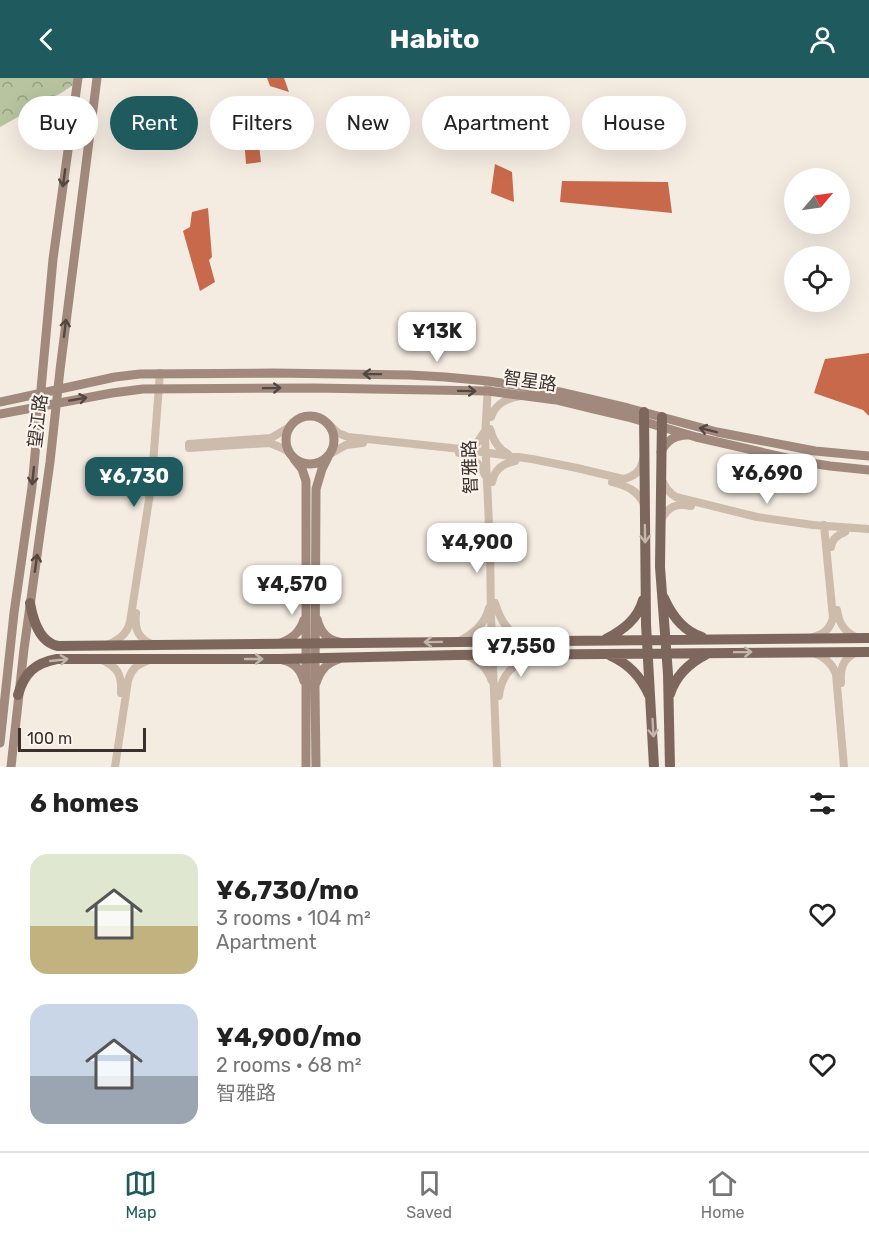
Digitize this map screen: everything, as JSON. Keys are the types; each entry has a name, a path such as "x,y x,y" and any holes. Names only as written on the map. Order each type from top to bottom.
{"main road":[{"name":"望江路","path":"0,743 14,614 32,487 53,259 78,78"},
{"name":"望江路","path":"11,767 18,695 50,462 97,78"},
{"name":"智星路","path":"0,402 115,377 163,373 410,375 490,387 628,417 644,417"},
{"name":"智星路","path":"0,414 128,391 162,389 490,387 560,392 662,422 815,450 869,456"},
{"path":"306,767 310,688 310,644 311,615 316,489 335,440 330,425 324,419 308,415 300,417 288,428 286,444 302,469 306,481 311,615 324,634 335,641 347,644"},
{"path":"628,417 639,427 643,441"},
{"path":"644,417 646,588 654,767"},
{"name":"智星路","path":"662,422 691,435 804,462 869,470"},
{"path":"662,422 661,588 670,767"},
{"path":"661,452 667,442 672,439 691,435"},
{"path":"291,455 301,463 309,464 317,463 329,456"},
{"path":"603,641 633,620 642,604 646,588"},
{"path":"661,588 669,608 679,623 697,636 708,639"},
{"path":"30,603 31,612 42,637 53,645 277,645 457,641 864,638"},
{"path":"277,645 294,637 311,615"},
{"path":"18,695 28,673 43,663 57,659 278,659 457,655 864,652"},
{"path":"668,700 679,675 710,653"},
{"path":"604,654 619,660 633,671 646,687 651,701"},
{"path":"310,688 330,662 346,657"},
{"path":"278,659 296,666 310,688 316,767"}],"street":[{"path":"158,645 151,644 141,637 135,627 135,621 154,492 163,373"},
{"name":"智雅路","path":"488,428 491,417 490,387"},
{"name":"智雅路","path":"490,387 488,455 499,767"},
{"path":"105,646 120,638 129,627 149,500 162,389"},
{"path":"491,417 503,402 524,396"},
{"path":"330,425 348,437 577,468 623,479 638,473 643,456"},
{"path":"288,428 271,438 189,444 189,448 270,443 282,447 291,455"},
{"path":"460,451 477,443 488,428"},
{"path":"488,428 500,450 514,459 626,486 637,492 644,504"},
{"path":"329,456 346,445 365,443 460,451 474,459 489,481 500,466 514,459"},
{"path":"661,474 666,489 676,497 757,517 869,534"},
{"path":"660,523 669,508 683,504 754,521 813,530 869,529"},
{"path":"810,638 830,628 833,618 827,528"},
{"path":"813,530 828,545 840,623 846,632 864,638"},
{"path":"828,545 845,532"},
{"path":"457,641 479,628 493,602"},
{"path":"493,602 501,621 507,627 522,639 533,641"},
{"path":"810,652 825,659 834,668 836,674 846,767"},
{"path":"846,767 842,667 848,657 864,652"},
{"path":"457,655 475,659 483,665 497,693"},
{"path":"497,693 508,672 515,665 535,655"},
{"path":"100,659 114,667 119,673 121,682 110,767"},
{"path":"115,767 130,673 137,665 150,659"}],"green space":[{"path":"0,78 84,78 56,96 18,96 18,117 0,127"}],"building":[{"path":"267,78 284,78 289,92 270,86"},
{"path":"245,150 260,150 261,162 246,164"},
{"path":"495,164 512,172 514,202 491,193"},
{"path":"562,181 668,182 672,213 560,202"},
{"path":"208,208 212,257 209,260 215,282 200,291 183,231 190,227 192,212"},
{"path":"869,353 869,416 863,410 814,393 825,359"}]}
